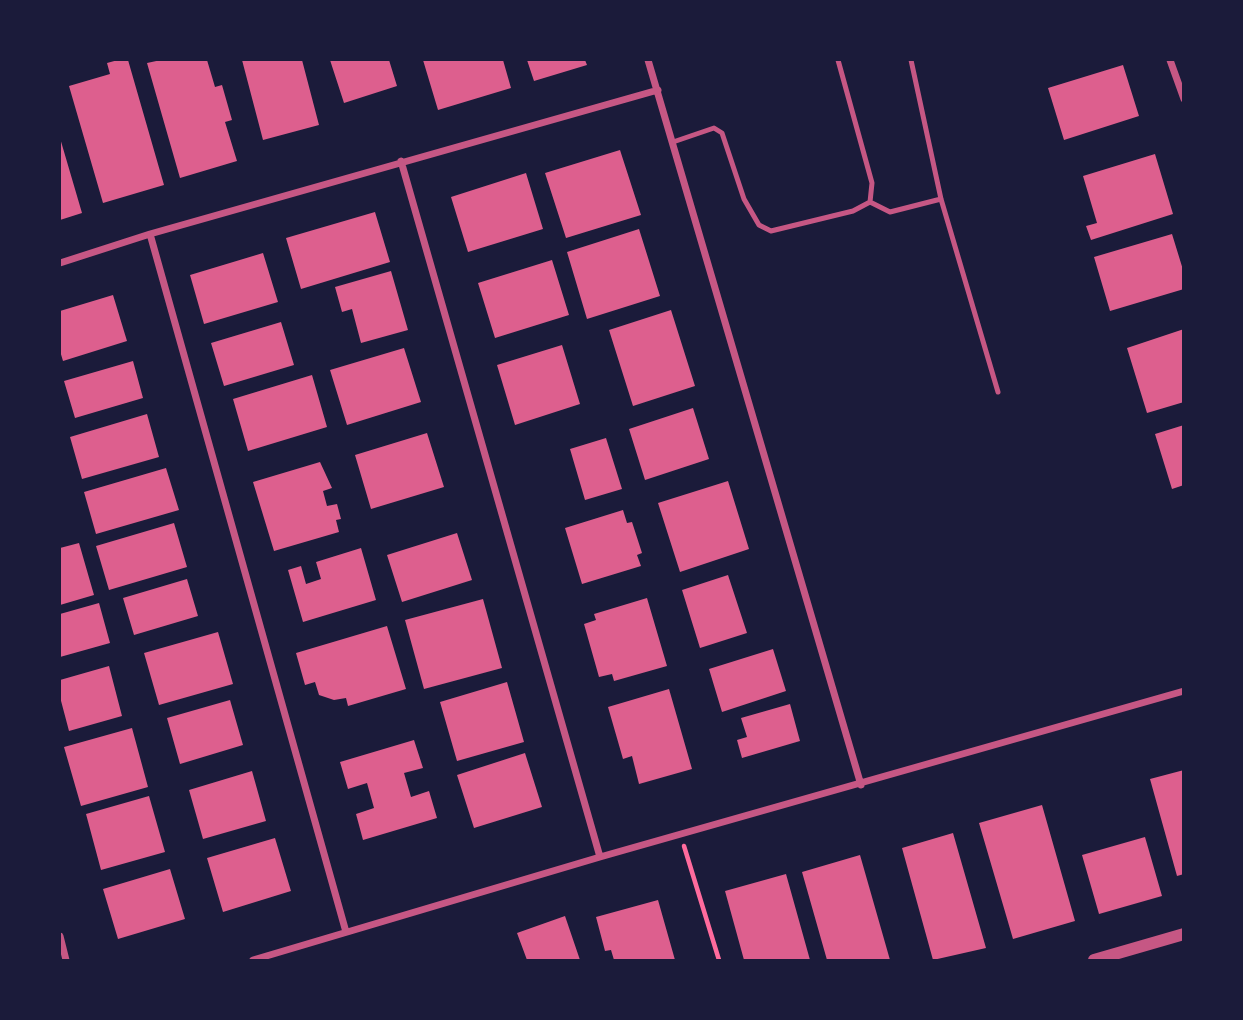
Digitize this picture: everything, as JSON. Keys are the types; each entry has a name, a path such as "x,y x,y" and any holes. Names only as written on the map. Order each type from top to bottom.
{"street":[{"path":"648,60 862,785"},
{"path":"1170,60 1184,99"},
{"path":"60,263 401,161 658,90"},
{"path":"401,161 600,857"},
{"path":"150,234 346,932"},
{"path":"253,961 600,857 862,785 1184,691"},
{"path":"1094,961 1184,934"},
{"path":"60,936 66,961"}],"lane":[{"path":"838,60 872,183 870,202"},
{"path":"911,60 940,200 998,392"},
{"path":"673,142 714,128 722,132 744,199 760,225 771,232 853,211 870,202"},
{"path":"870,202 890,212 940,200"}],"path":[{"path":"680,835 719,961"}],"building":[{"path":"128,60 164,185 103,203 69,86 110,74 107,63"},
{"path":"161,60 207,60 215,87 222,85 232,120 225,122 237,161 180,178 147,63"},
{"path":"242,60 302,60 319,125 263,140"},
{"path":"330,60 389,60 397,86 344,103"},
{"path":"423,60 503,60 511,88 438,110"},
{"path":"527,60 585,60 587,65 534,81"},
{"path":"1123,65 1139,116 1064,140 1048,88"},
{"path":"60,138 82,213 60,220"},
{"path":"620,150 641,215 566,238 545,173"},
{"path":"1155,154 1173,214 1091,240 1086,226 1097,223 1083,176"},
{"path":"526,173 543,229 468,252 451,197"},
{"path":"375,212 390,262 301,289 286,238"},
{"path":"639,229 660,296 587,319 567,252"},
{"path":"1172,234 1184,273 1184,289 1110,311 1094,257"},
{"path":"263,253 278,302 204,324 190,275"},
{"path":"552,260 569,315 495,338 478,283"},
{"path":"391,271 408,330 361,343 352,309 342,312 335,287"},
{"path":"113,295 127,341 63,361 60,351 60,311"},
{"path":"671,310 695,386 633,406 609,330"},
{"path":"281,322 294,365 224,386 211,343"},
{"path":"1184,329 1184,402 1147,413 1127,348"},
{"path":"562,345 580,404 515,425 497,365"},
{"path":"404,348 421,402 347,425 330,370"},
{"path":"133,361 143,398 75,418 64,381"},
{"path":"312,375 327,427 248,451 233,399"},
{"path":"693,408 709,459 645,480 629,429"},
{"path":"147,414 159,457 82,479 70,437"},
{"path":"1184,425 1184,485 1172,489 1155,434"},
{"path":"427,433 444,487 371,509 355,455"},
{"path":"606,438 622,489 585,500 570,449"},
{"path":"320,462 332,488 323,491 327,506 337,504 341,519 336,520 339,532 274,551 253,482"},
{"path":"166,468 179,510 96,534 84,492"},
{"path":"728,481 749,549 680,572 658,503"},
{"path":"623,510 627,523 632,522 642,553 637,555 641,566 582,584 565,528"},
{"path":"174,523 187,567 109,590 96,546"},
{"path":"457,533 472,580 402,602 387,555"},
{"path":"79,543 94,595 60,605 60,548"},
{"path":"361,548 376,600 303,622 288,570 301,566 306,584 321,579 316,562"},
{"path":"728,575 747,633 700,648 682,590"},
{"path":"187,579 198,616 134,635 123,598"},
{"path":"647,598 667,666 614,681 612,674 599,677 584,624 596,620 594,614"},
{"path":"483,599 502,668 424,689 405,620"},
{"path":"99,603 110,643 60,657 60,614"},
{"path":"387,626 406,689 348,706 346,698 334,700 319,695 315,682 305,685 296,653"},
{"path":"218,632 233,684 159,705 144,653"},
{"path":"773,649 786,691 722,712 709,669"},
{"path":"109,666 122,716 69,731 60,697 60,680"},
{"path":"507,682 524,742 457,761 440,702"},
{"path":"669,689 692,769 639,784 632,756 623,759 608,707"},
{"path":"230,700 243,745 180,764 167,718"},
{"path":"790,704 800,741 742,758 737,740 747,737 741,718"},
{"path":"132,728 148,787 81,806 64,747"},
{"path":"414,740 423,768 404,773 411,797 429,791 437,818 363,840 356,814 374,808 367,783 348,789 340,762"},
{"path":"525,753 542,807 474,828 457,775"},
{"path":"1184,770 1184,874 1177,876 1150,779"},
{"path":"252,771 266,821 203,839 189,790"},
{"path":"149,796 165,852 101,870 86,814"},
{"path":"1042,805 1075,921 1013,939 979,823"},
{"path":"953,833 986,948 933,960 902,848"},
{"path":"1145,837 1162,896 1099,914 1082,855"},
{"path":"275,838 291,891 223,912 207,858"},
{"path":"860,855 890,960 827,960 802,872"},
{"path":"170,869 185,919 118,939 103,889"},
{"path":"786,874 810,960 744,960 725,891"},
{"path":"658,900 675,960 614,960 611,950 605,951 596,917"},
{"path":"565,916 580,960 527,960 517,933"}]}
